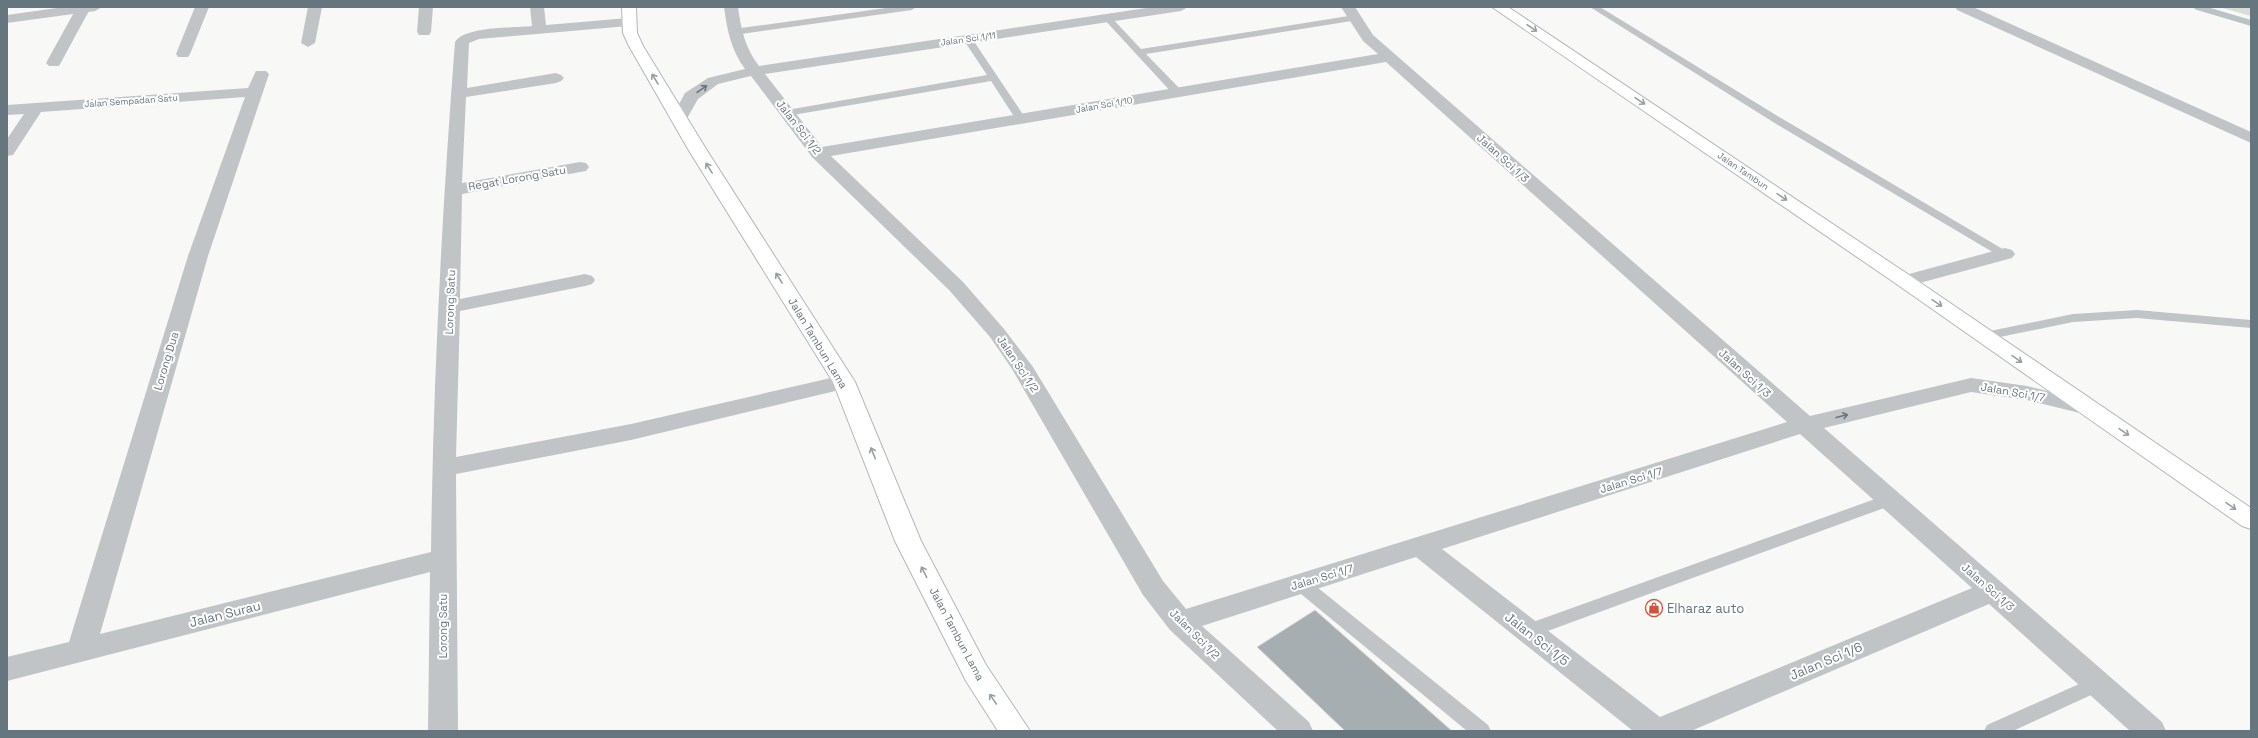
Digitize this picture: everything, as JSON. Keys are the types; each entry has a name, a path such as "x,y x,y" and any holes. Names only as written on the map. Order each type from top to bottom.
{"main road":[{"name":"Jalan Tambun","path":"1499,7 1905,281 2251,520"},
{"name":"Jalan Tambun Lama","path":"629,14 636,46 679,119 844,382 908,541 976,673 1015,731"}],"street":[{"path":"183,54 202,7"},
{"path":"308,43 315,7"},
{"path":"424,32 426,7"},
{"path":"537,7 540,30"},
{"name":"Jalan Sci 1/2","path":"731,7 734,32 745,58 818,153 956,286 997,333 1026,374 1153,588 1180,622 1298,731"},
{"path":"1096,7 1107,18"},
{"name":"Jalan Sci 1/11","path":"679,119 691,96 713,81 754,71 1181,7"},
{"path":"1962,7 2251,138"},
{"path":"7,19 89,8"},
{"path":"54,63 89,8"},
{"name":"Jalan Sci 1/3","path":"1352,12 1368,38 1389,57 1804,426 2151,731"},
{"name":"Lorong Satu","path":"443,731 444,468 458,94 463,40 478,35 540,30 629,14"},
{"name":"Jalan Sci 1/10","path":"818,153 1389,57"},
{"path":"458,94 556,78"},
{"name":"Jalan Sempadan Satu","path":"7,110 257,83"},
{"name":"Lorong Dua","path":"81,650 195,263 257,83"},
{"path":"7,151 36,108"},
{"name":"Regat Lorong Satu","path":"454,190 580,167"},
{"path":"1905,281 2005,254"},
{"path":"451,307 585,280"},
{"path":"444,468 631,432 844,382"},
{"name":"Jalan Sci 1/7","path":"1180,622 1804,426 1971,385 2028,393 2088,408"},
{"name":"Jalan Sci 1/5","path":"1420,546 1655,731"},
{"name":"Jalan Surau","path":"7,669 443,559"},
{"name":"Jalan Sci 1/6","path":"1659,731 1992,591"}],"lane":[{"path":"734,32 912,7"},
{"path":"1594,7 1777,120 2005,254"},
{"path":"1138,52 1352,12"},
{"path":"1107,18 1177,92"},
{"path":"968,39 1021,119"},
{"path":"787,113 994,77"},
{"path":"1985,336 2073,318 2138,314 2251,324"},
{"path":"1528,631 1889,500"},
{"path":"1301,584 1481,731"},
{"path":"1994,731 2097,684"}],"shaded area":[{"path":"2219,7 2251,7 2251,16"}],"building":[{"path":"1315,610 1452,731 1345,731 1257,647"}],"waterway":[{"path":"2197,7 2251,23"}],"place":[{"name":"Elharaz auto","path":"1654,608"}]}
